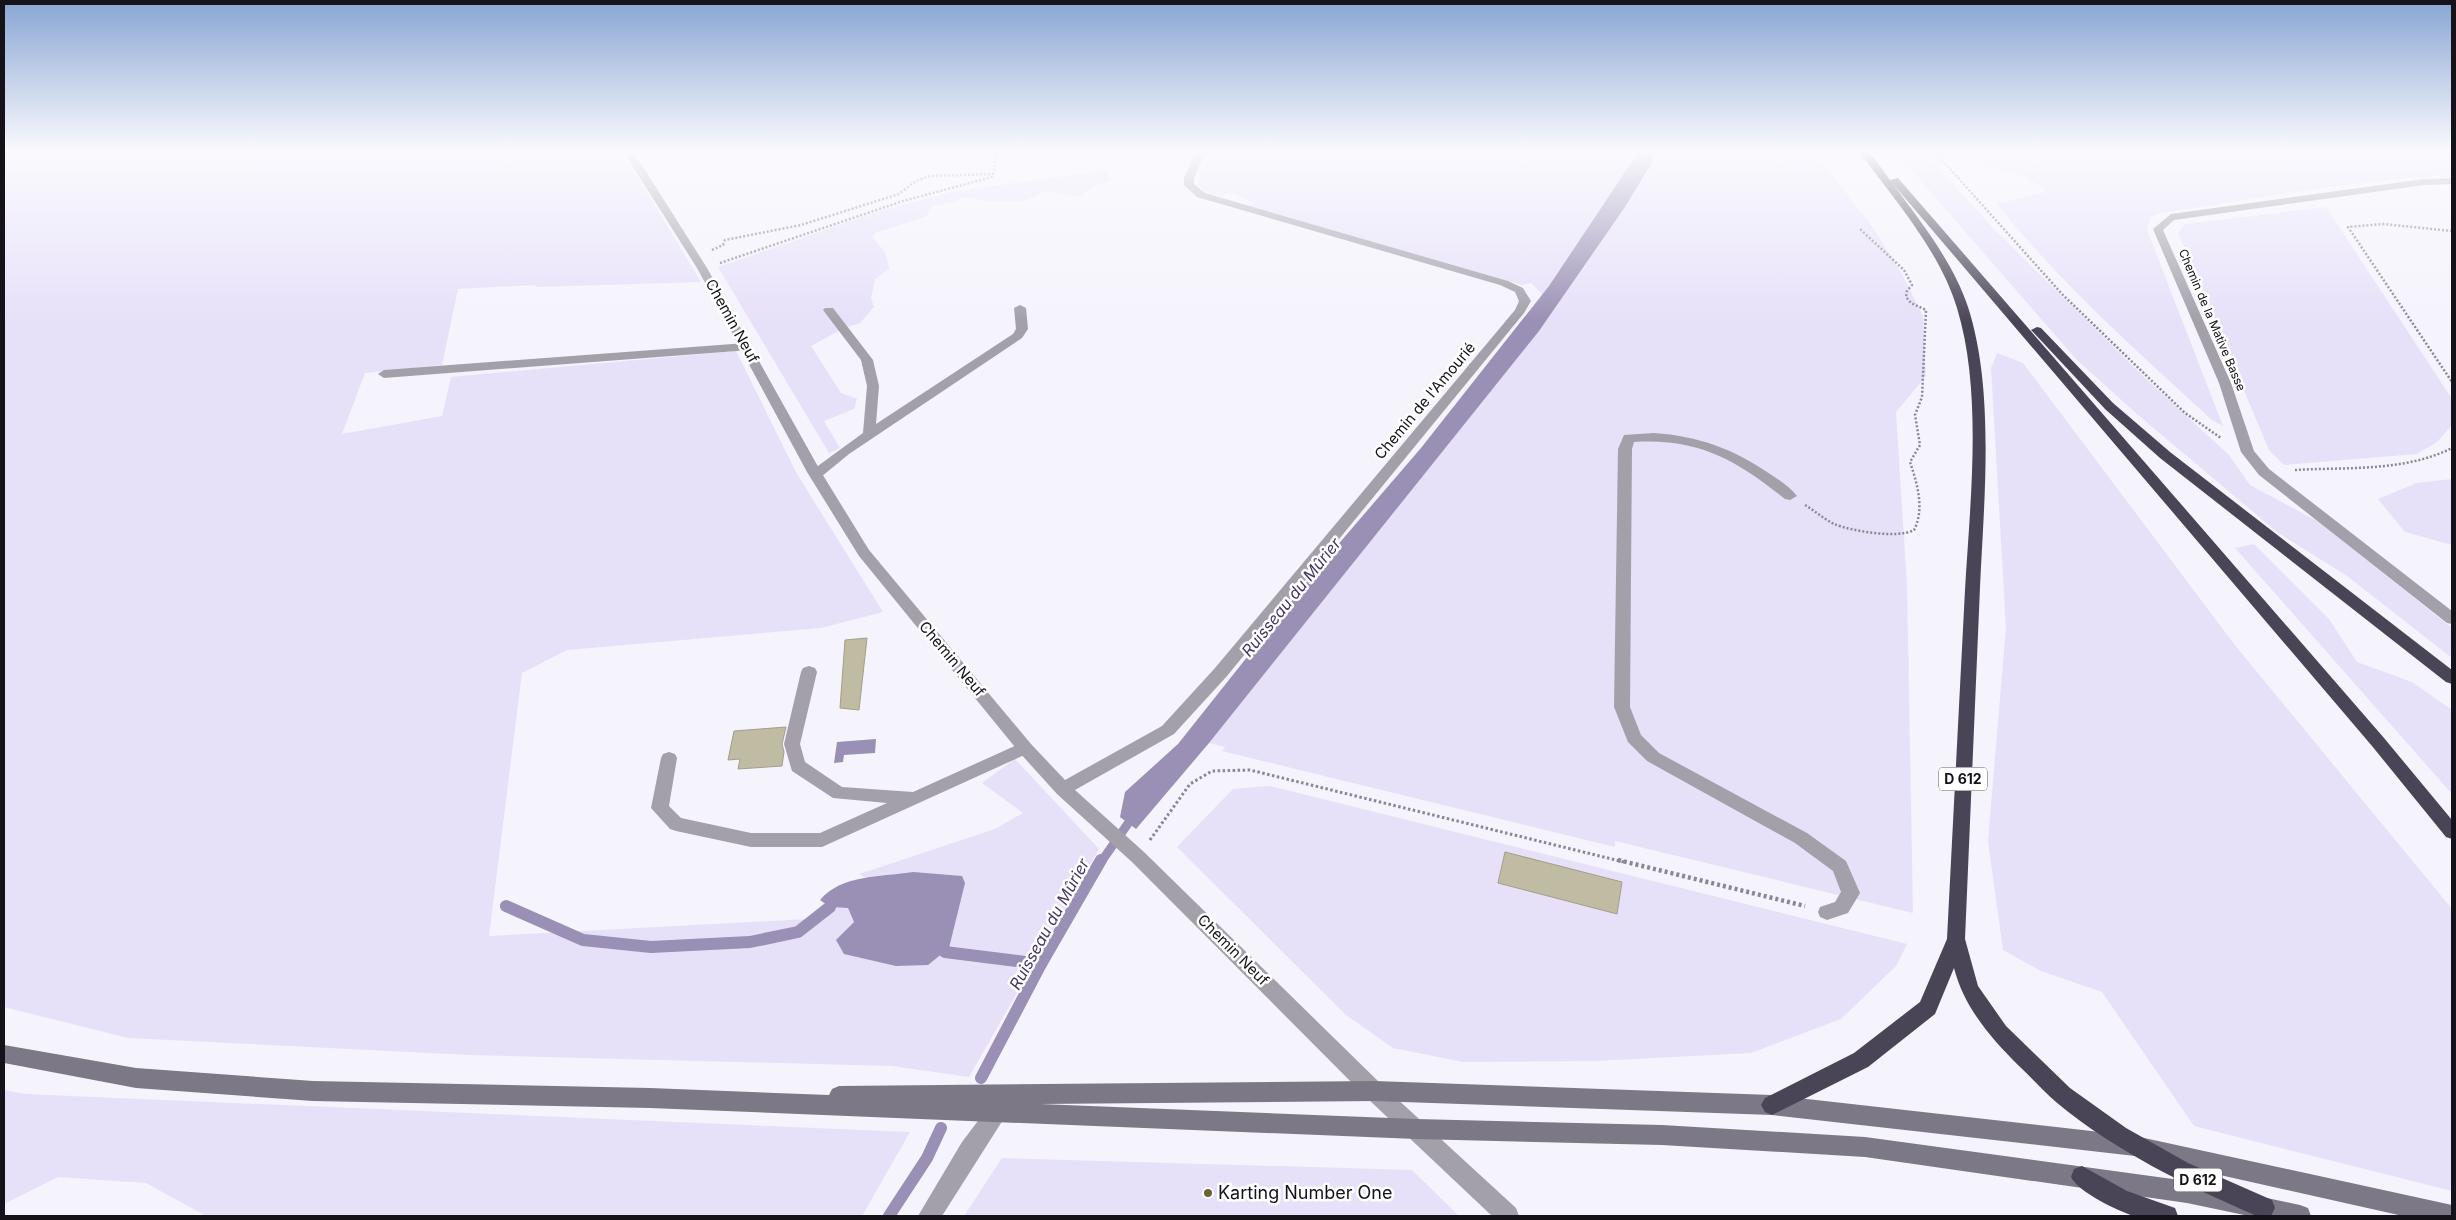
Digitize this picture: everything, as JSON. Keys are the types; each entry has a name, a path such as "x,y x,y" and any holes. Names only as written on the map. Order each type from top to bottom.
{"highway":[{"name":"D 612","path":"1904,208 1946,269 1962,306 1969,337 1974,385 1979,461 1956,939 1969,990 1998,1032 2063,1095 2135,1146 2180,1171 2264,1208"},
{"path":"1919,208 2372,735 2452,832"},
{"path":"1921,208 2116,412 2165,455 2452,678"},
{"name":"D 612","path":"1772,1106 1861,1060 1928,1008 1956,939"},
{"path":"2082,1177 2121,1200 2167,1216"}],"main road":[{"path":"4,1054 136,1078 313,1091 650,1098 1416,1129 1662,1135 1866,1146 2187,1192 2300,1216"},
{"path":"650,1098 1374,1091 1772,1106 2135,1146 2452,1216"}],"street":[{"name":"Chemin Neuf","path":"664,208 699,264 816,474 864,553 1025,748 1063,789 1133,852 1374,1091 1508,1216"},
{"name":"Chemin de l'Amourié","path":"1063,789 1168,730 1221,672 1520,311 1525,302 1520,290 1504,283 1246,208"},
{"name":"Chemin de la Mative Basse","path":"2237,208 2171,217 2158,229 2225,384 2248,452"},
{"path":"816,474 869,434 1018,336 1022,329 1020,308"},
{"path":"829,310 867,360 873,386 869,434"},
{"path":"384,374 746,347"},
{"path":"1790,496 1748,464 1697,441 1643,437 1629,438 1625,449 1622,707 1634,738 1653,757 1801,838 1840,866 1850,893 1841,908 1827,912"},
{"path":"2248,452 2264,472 2452,619"},
{"path":"809,672 792,744 798,766 839,792 914,798"},
{"path":"669,758 660,808 676,824 751,840 822,840 1025,748"},
{"path":"929,1216 970,1149 997,1112"}],"path":[{"path":"699,264 723,245 725,240 802,225 855,208"},
{"path":"699,264 881,208"},
{"path":"1985,208 2062,294 2185,413 2215,434 2248,452"},
{"path":"2452,232 2370,224 2355,224 2348,227 2452,382"},
{"path":"1790,496 1836,524 1898,536 1909,534 1915,529 1919,514 1918,489 1910,462 1920,445 1915,415 1922,397 1926,310 1911,303 1906,297 1907,291 1912,285 1909,275 1902,266 1887,256 1871,235 1860,229"},
{"path":"2264,472 2411,463 2442,454 2452,448"},
{"path":"1133,852 1190,784 1212,771 1250,770 1827,912"}],"shaded area":[{"path":"4,208 656,208 701,282 536,287 535,285 458,289 442,365 365,373 342,434 442,416 451,377 736,351 797,474 883,612 821,628 567,650 522,673 489,936 807,919 824,903 830,907 848,908 854,922 843,932 913,872 864,877 859,874 995,829 1023,813 982,783 1015,759 1099,849 969,1077 892,1066 470,1055 128,1038 4,1007"},
{"path":"891,208 931,208 927,216 875,233 872,237 885,252 889,269 875,279 871,298 874,307 860,323 844,328 811,346 841,393 857,399 854,409 824,421 840,448 829,453 718,267"},
{"path":"1257,208 1601,208 1543,295 1531,283 1522,285"},
{"path":"1601,208 1624,208 1539,331 1209,743 1136,829 1120,817 1125,792 1178,744 1317,569 1421,448 1549,286"},
{"path":"1624,208 1858,208 1872,226 1903,276 1923,316 1926,376 1896,412 1907,585 1913,913 1615,841 1615,847 1222,751 1225,747 1209,743 1539,331"},
{"path":"1945,208 1975,208 2145,378 2229,455 2250,485 2319,522 2452,628 2452,658 2347,576 2277,532 2137,414 2076,359"},
{"path":"2000,208 2193,208 2161,213 2150,217 2147,230 2223,426 2212,420 2100,316 2047,262"},
{"path":"2327,208 2452,399 2452,425 2437,442 2417,454 2284,465 2269,450 2178,233 2185,224"},
{"path":"1997,353 2023,363 2234,644 2452,909 2452,1191 2194,1126 2102,992 2041,971 2003,950 1988,841 2006,627 1991,368"},
{"path":"2452,479 2452,545 2405,532 2378,499 2417,483"},
{"path":"2254,544 2329,619 2357,662 2412,682 2452,710 2452,794 2235,548"},
{"path":"876,739 875,753 844,755 843,762 834,763 837,742"},
{"path":"1270,786 1907,944 1896,966 1841,1019 1751,1053 1595,1061 1463,1062 1393,1048 1346,1015 1177,847 1233,789"},
{"path":"913,872 962,876 965,883 949,948 928,965 896,966 844,954 836,940 854,922 848,908 830,907 820,900 839,885 851,881"},
{"path":"4,1090 25,1094 910,1132 862,1216 206,1216 146,1183 58,1177 4,1204"},
{"name":"Karting Number One","path":"1002,1158 1412,1170 1459,1216 964,1216"}],"building":[{"path":"867,638 859,710 840,708 845,640"},
{"path":"786,727 782,744 784,752 782,766 738,769 740,759 728,760 734,731"},
{"path":"1505,852 1622,882 1617,914 1498,883"}],"waterway":[{"name":"Ruisseau du Mûrier","path":"1101,862 1134,815"},
{"name":"Ruisseau du Mûrier","path":"1041,964 1101,860"},
{"path":"506,906 583,940 651,947 750,942 798,932 830,907"},
{"path":"945,952 1041,964"},
{"name":"Ruisseau du Mûrier","path":"981,1078 1041,964"},
{"name":"Ruisseau du Mûrier","path":"889,1216 927,1158 941,1128"}],"place":[{"name":"Karting Number One","path":"1208,1193"}]}
